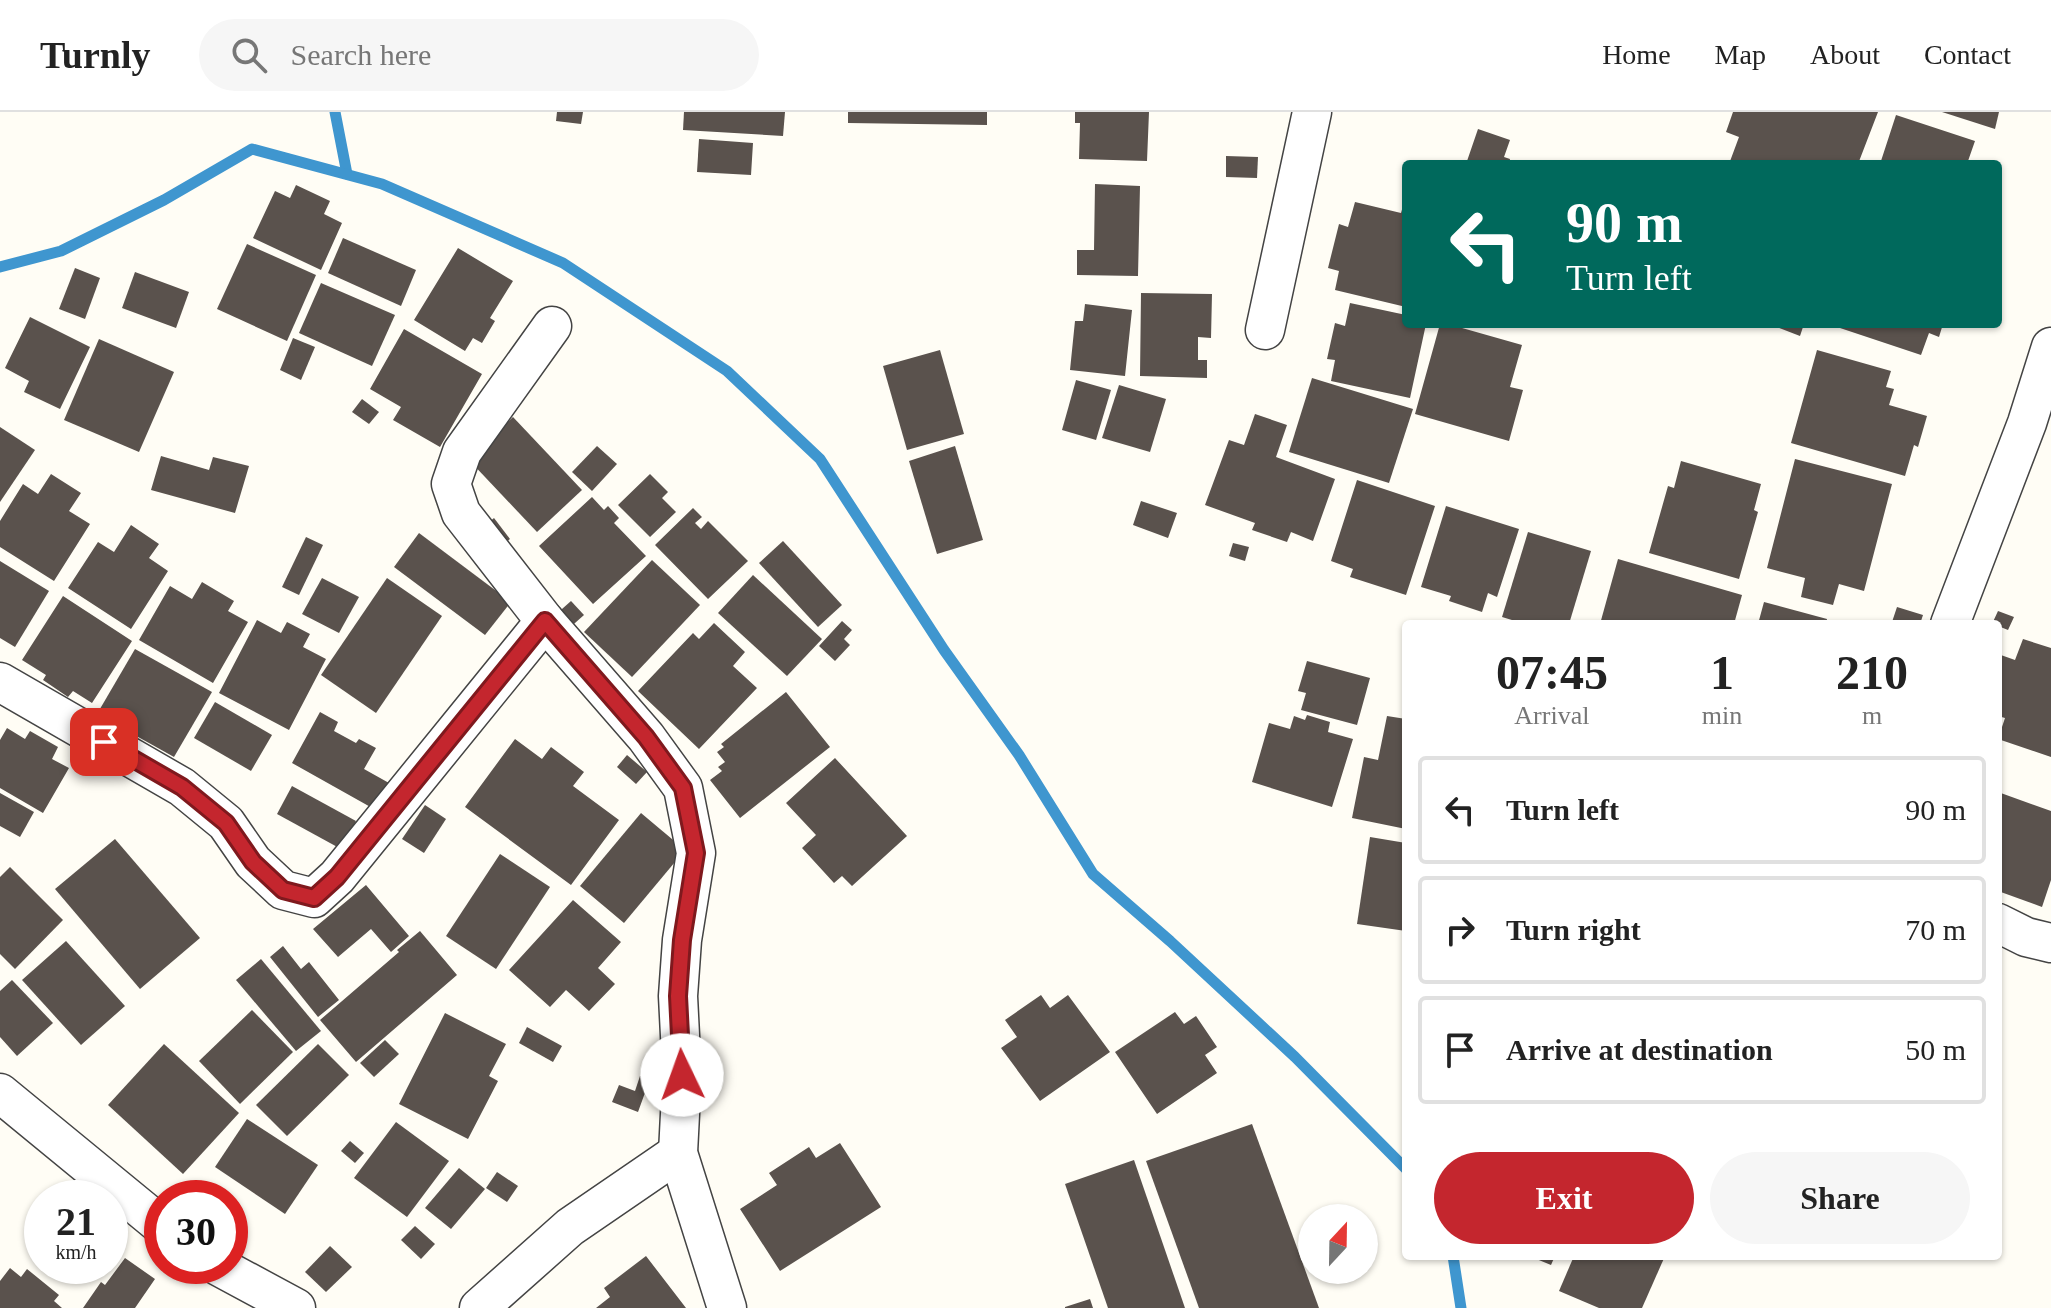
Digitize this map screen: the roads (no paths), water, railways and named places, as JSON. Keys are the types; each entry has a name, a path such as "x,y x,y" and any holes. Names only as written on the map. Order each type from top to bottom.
{"street":[{"path":"1265,330 1312,112"},
{"path":"552,326 462,452 451,484 461,513 545,621 646,737 683,788 696,853 682,940 678,996 682,1075 678,1153 727,1308"},
{"path":"1952,620 2027,423 2051,347"},
{"path":"0,682 182,787 226,823 253,862 283,890 314,898 337,877 545,621"},
{"path":"2002,925 2026,937 2051,943"},
{"path":"0,1093 144,1211"},
{"path":"479,1308 570,1227 678,1153"},
{"path":"248,1282 296,1308"}],"waterway":[{"path":"335,112 347,174"},
{"path":"0,267 61,251 164,200 252,149 382,184 563,263 727,371 820,459 944,650 1019,755 1093,874 1295,1057 1402,1165"},
{"path":"1454,1260 1461,1308"}]}
